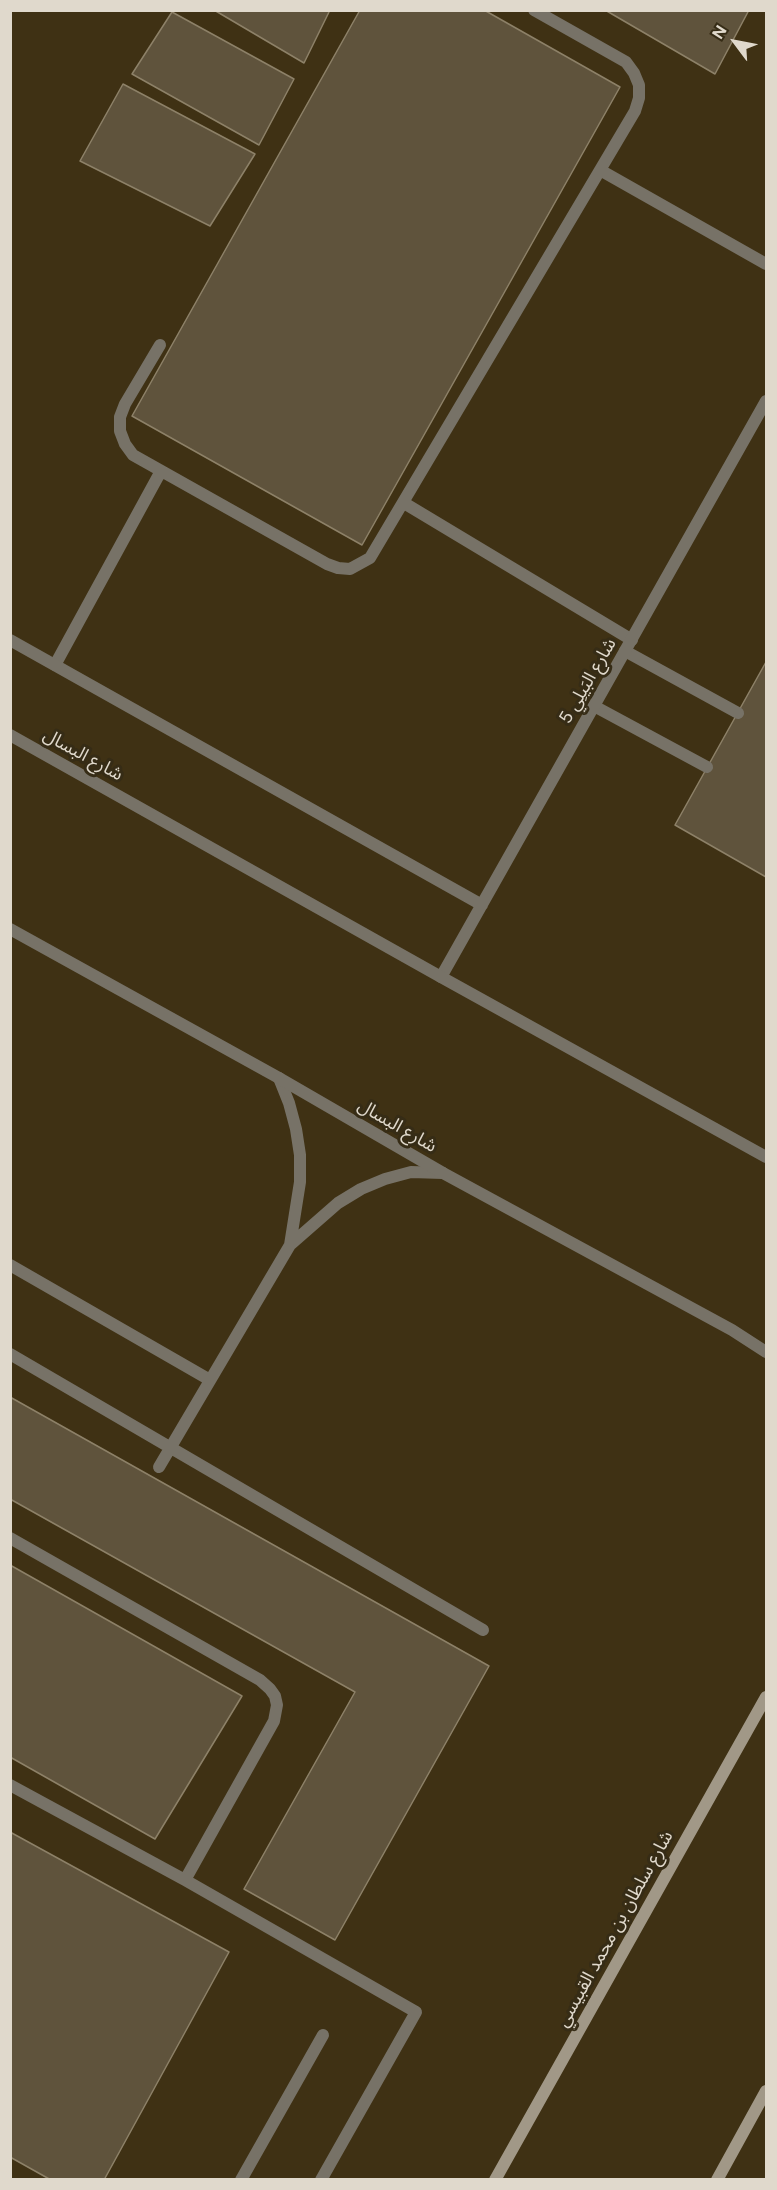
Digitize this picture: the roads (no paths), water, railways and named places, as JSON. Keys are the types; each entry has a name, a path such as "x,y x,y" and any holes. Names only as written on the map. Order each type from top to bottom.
{"main road":[{"name":"شارع سلطان بن محمد القبيسي","path":"495,2180 766,1697"},
{"path":"717,2180 766,2091"}],"street":[{"path":"160,345 125,404 120,417 120,430 125,444 134,455 327,564 350,569 370,558 635,111 639,98 639,85 626,62 534,10"},
{"path":"600,170 766,264"},
{"name":"شارع البَيلِي 5","path":"441,977 766,401"},
{"path":"55,665 160,471"},
{"path":"404,503 632,640"},
{"path":"10,640 482,905"},
{"path":"626,651 738,713"},
{"path":"594,706 707,767"},
{"name":"شارع البسال","path":"10,735 766,1157"},
{"name":"شارع البسال","path":"10,929 279,1078 443,1173 722,1324 766,1352"},
{"path":"279,1078 297,1129 300,1155 300,1182 290,1245"},
{"path":"159,1467 290,1245 338,1203 361,1189 411,1172 443,1173"},
{"path":"10,1265 210,1380"},
{"path":"10,1354 483,1630"},
{"path":"10,1538 260,1680 275,1696 277,1705 274,1721 185,1880"},
{"path":"10,1785 185,1880 416,2012 321,2180"},
{"path":"241,2180 323,2035"}]}
